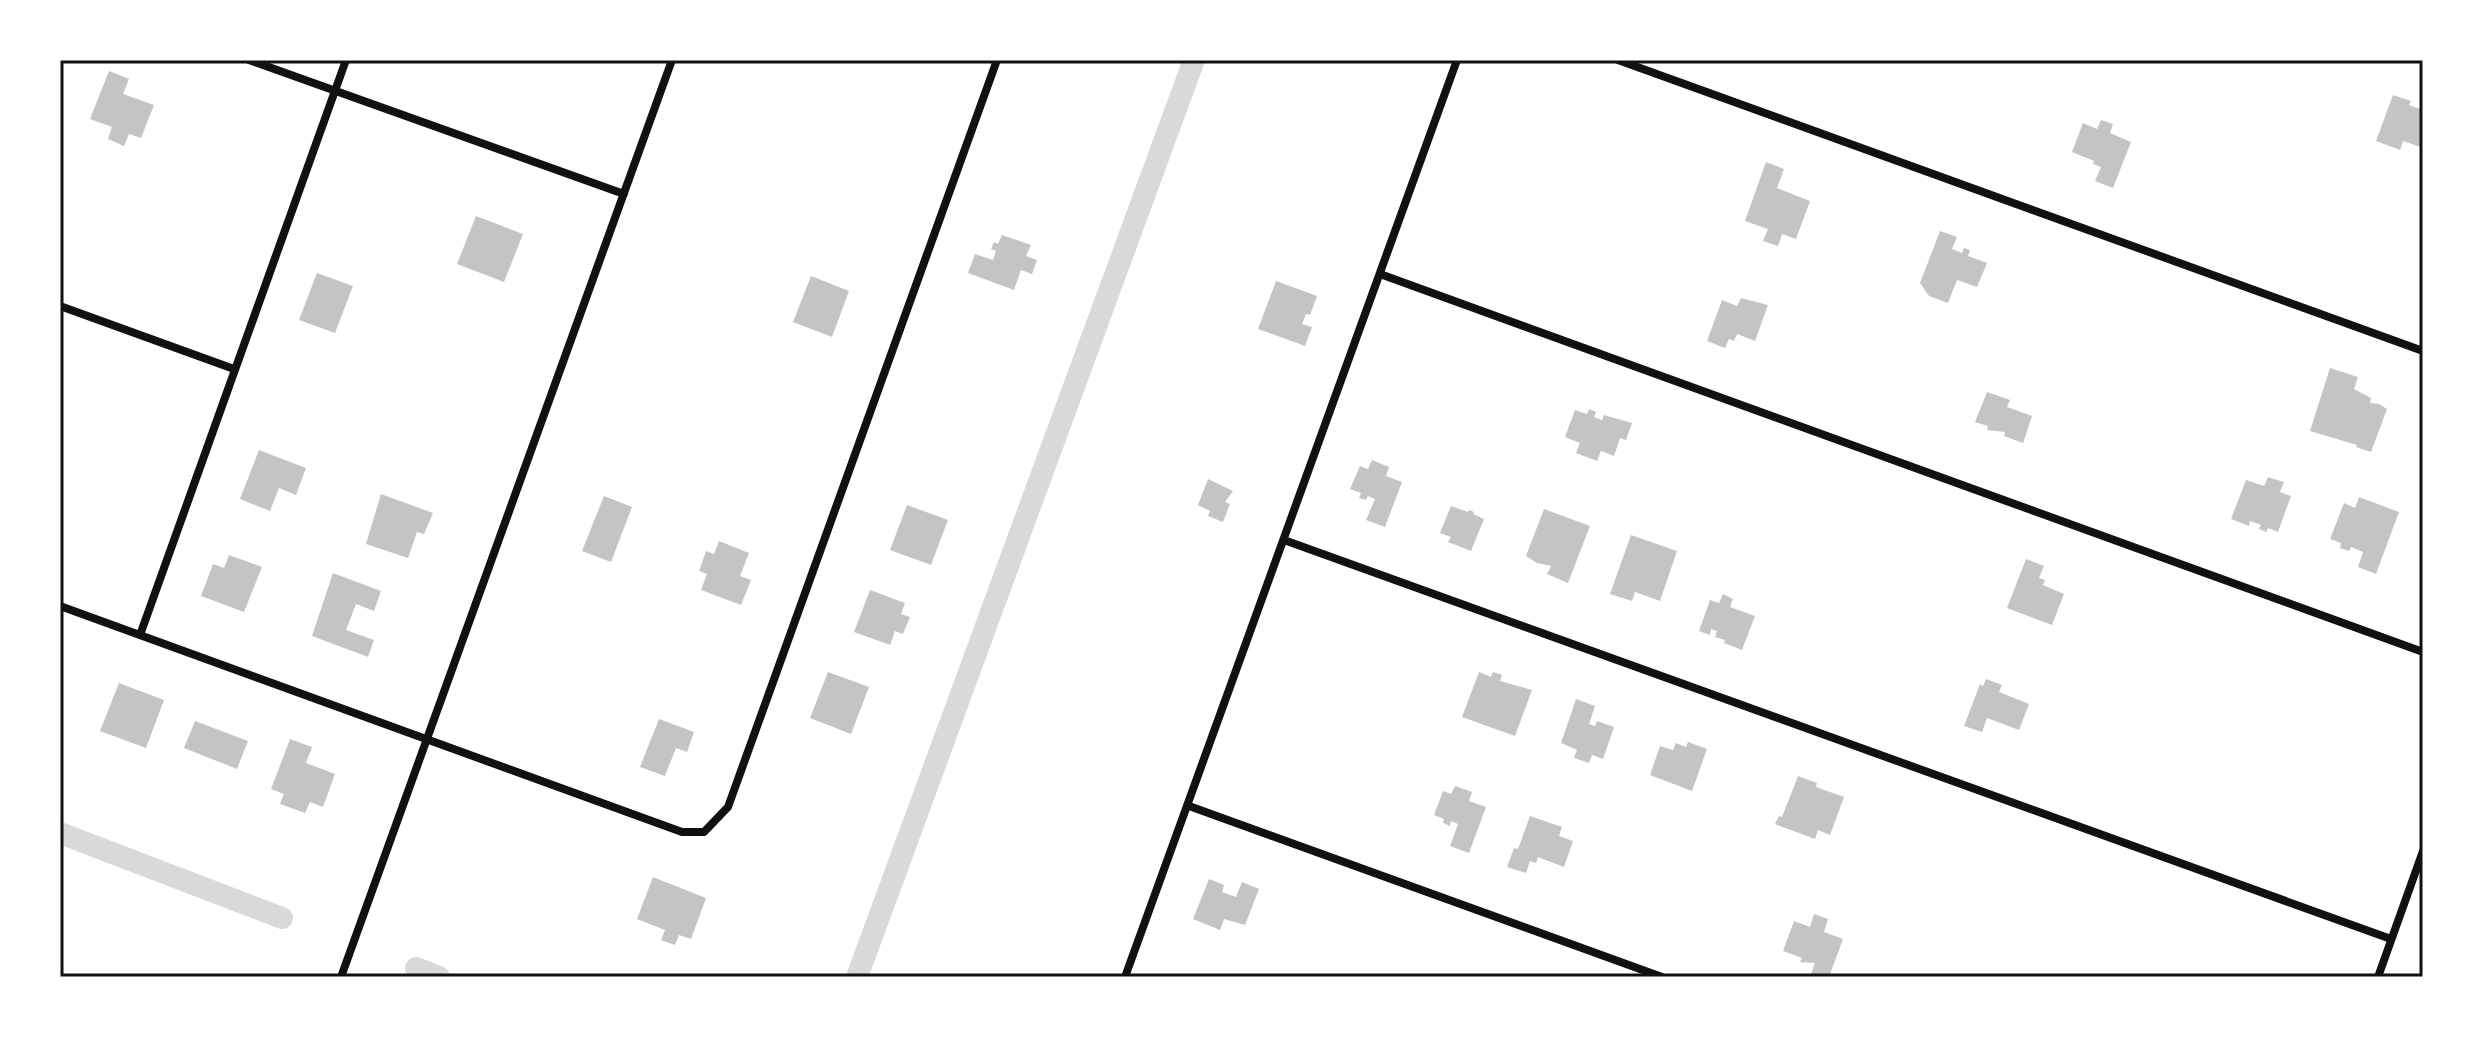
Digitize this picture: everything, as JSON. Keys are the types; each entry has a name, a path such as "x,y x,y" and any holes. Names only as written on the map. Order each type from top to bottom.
{"street":[{"path":"249,60 624,194"},
{"path":"140,635 346,60"},
{"path":"341,977 672,60"},
{"path":"60,606 682,832 704,832 728,807 997,60"},
{"path":"1125,977 1457,60"},
{"path":"1618,60 2423,351"},
{"path":"1380,274 2423,652"},
{"path":"60,306 234,369"},
{"path":"1284,540 2391,939"},
{"path":"1189,806 1662,977"},
{"path":"2378,977 2423,851"}],"building":[{"path":"109,71 129,79 123,94 154,105 141,138 129,134 124,146 108,139 112,127 90,119"},
{"path":"2393,95 2411,101 2409,105 2423,110 2423,148 2403,141 2400,150 2376,141"},
{"path":"2101,120 2113,124 2110,133 2131,142 2113,188 2095,181 2101,167 2072,152 2083,123 2097,129"},
{"path":"1766,162 1784,169 1777,188 1810,201 1796,239 1782,234 1778,246 1763,241 1768,229 1745,221"},
{"path":"476,216 523,234 504,282 457,264"},
{"path":"1940,231 1957,237 1952,249 1962,253 1964,248 1970,250 1968,256 1987,263 1977,287 1957,280 1948,303 1929,296 1920,283"},
{"path":"1002,235 1031,245 1026,256 1037,260 1032,274 1021,270 1014,290 968,273 975,254 993,260 996,251 991,249 994,242 998,244"},
{"path":"317,273 353,286 335,333 299,320"},
{"path":"811,276 849,291 832,337 793,322"},
{"path":"1276,281 1317,296 1310,315 1306,314 1302,324 1312,327 1305,346 1258,329"},
{"path":"1741,298 1768,305 1755,341 1737,334 1734,341 1729,339 1725,348 1707,341 1722,300 1737,306"},
{"path":"2330,368 2358,377 2354,389 2371,398 2370,403 2387,409 2371,452 2310,431"},
{"path":"1987,392 2010,400 2007,407 2032,416 2023,443 2004,436 2005,432 1987,430 1988,426 1975,422"},
{"path":"1589,409 1596,412 1594,417 1602,420 1604,415 1632,423 1626,440 1620,438 1614,456 1601,451 1597,461 1576,453 1580,443 1565,437 1575,410 1587,414"},
{"path":"259,450 306,468 296,495 279,488 270,511 240,499"},
{"path":"1372,460 1389,467 1386,476 1402,482 1385,527 1366,520 1375,499 1368,496 1366,500 1359,498 1361,493 1350,489 1360,466 1368,469"},
{"path":"2268,477 2284,482 2280,492 2291,496 2278,532 2268,528 2266,532 2259,529 2261,525 2250,521 2249,526 2231,519 2246,480 2264,486"},
{"path":"1208,479 1233,491 1225,502 1230,504 1223,522 1208,516 1210,511 1198,505"},
{"path":"381,494 433,513 424,534 417,532 408,558 366,544"},
{"path":"604,496 632,507 611,562 582,551"},
{"path":"2359,497 2399,512 2376,574 2358,567 2363,552 2351,547 2349,551 2340,548 2341,543 2330,539 2344,503 2355,508"},
{"path":"907,505 948,520 931,565 890,550"},
{"path":"1451,506 1469,510 1484,519 1471,551 1448,542 1451,537 1440,533"},
{"path":"1544,509 1590,526 1568,583 1547,574 1551,566 1537,563 1526,556"},
{"path":"1631,535 1677,551 1660,601 1635,592 1632,601 1610,594"},
{"path":"719,541 749,553 740,576 751,580 741,605 701,590 707,574 699,571 706,551 714,554"},
{"path":"229,555 262,567 244,612 201,596 213,564 224,568"},
{"path":"2026,559 2044,566 2039,578 2045,580 2043,585 2064,594 2052,625 2007,608"},
{"path":"333,573 381,591 374,611 356,604 346,630 374,640 368,657 312,636"},
{"path":"870,590 905,603 901,614 910,617 903,634 895,631 890,645 854,632"},
{"path":"1723,594 1733,599 1730,607 1755,616 1742,650 1715,637 1717,631 1711,629 1710,635 1699,631 1710,600 1719,603"},
{"path":"828,672 869,687 851,734 810,718"},
{"path":"1479,672 1491,677 1493,672 1502,675 1500,681 1532,690 1515,736 1462,717"},
{"path":"1986,679 2002,685 1999,692 2029,704 2019,730 1987,718 1982,732 1964,726 1980,684 1983,686"},
{"path":"119,683 164,700 146,748 100,731"},
{"path":"1576,699 1595,706 1589,724 1595,726 1597,721 1614,727 1603,759 1592,755 1589,763 1574,758 1577,750 1561,743"},
{"path":"659,719 694,732 687,752 676,748 665,776 640,767"},
{"path":"195,721 248,741 237,769 184,748"},
{"path":"290,739 312,747 306,763 335,774 323,807 310,802 305,813 280,804 284,794 271,789"},
{"path":"1688,742 1707,749 1692,791 1650,775 1660,746 1673,750 1676,743 1686,747"},
{"path":"1798,776 1817,783 1816,787 1844,797 1830,835 1818,830 1815,839 1775,824 1779,816 1782,817"},
{"path":"1455,786 1472,792 1469,801 1486,807 1469,853 1450,846 1458,824 1451,821 1450,826 1434,815 1443,791 1451,794"},
{"path":"1530,816 1562,827 1559,836 1573,841 1564,867 1538,857 1536,863 1530,861 1526,873 1507,867 1514,848 1518,849"},
{"path":"653,877 706,898 691,939 679,935 675,945 661,940 665,930 637,919"},
{"path":"1209,879 1224,885 1222,892 1236,897 1242,882 1259,889 1245,925 1224,919 1220,930 1193,919"},
{"path":"1814,914 1828,919 1824,932 1843,939 1829,977 1810,977 1815,963 1800,962 1802,958 1783,951 1794,921 1810,927"}],"waterway":[{"path":"857,977 1194,60"},
{"path":"60,833 282,918"},
{"path":"416,968 439,977"}]}
